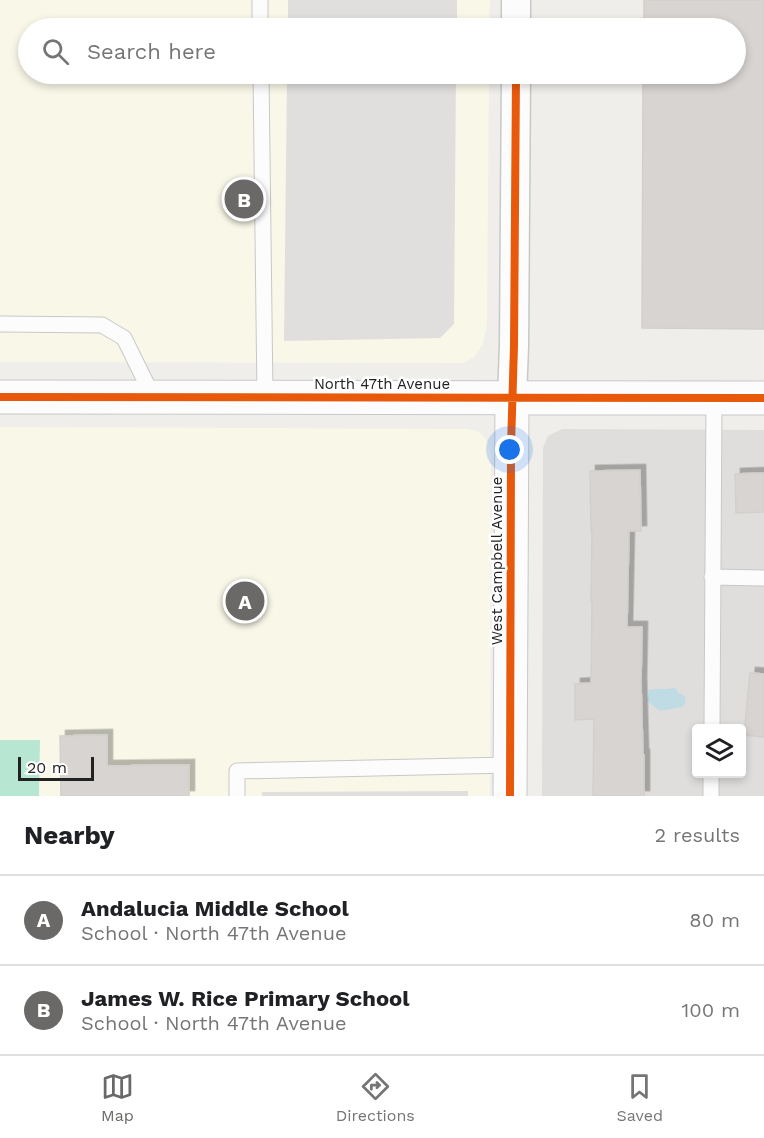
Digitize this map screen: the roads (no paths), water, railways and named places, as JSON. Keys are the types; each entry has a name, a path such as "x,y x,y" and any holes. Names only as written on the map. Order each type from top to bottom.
{"street":[{"path":"516,0 516,18"},
{"name":"West Campbell Avenue","path":"510,781 516,84"},
{"name":"North 47th Avenue","path":"0,397 764,398"}],"lane":[{"path":"260,0 260,18"},
{"path":"261,84 265,397"},
{"path":"0,324 102,325 124,338 153,397"},
{"path":"711,724 714,398"},
{"path":"712,577 764,578"},
{"path":"237,796 237,771 510,781"},
{"path":"711,778 711,796"}],"water":[{"path":"673,688 685,698 685,704 682,707 660,711 647,701 649,690"}],"place":[{"name":"James W. Rice Primary School","path":"244,199"},
{"name":"Andalucia Middle School","path":"245,601"}]}
